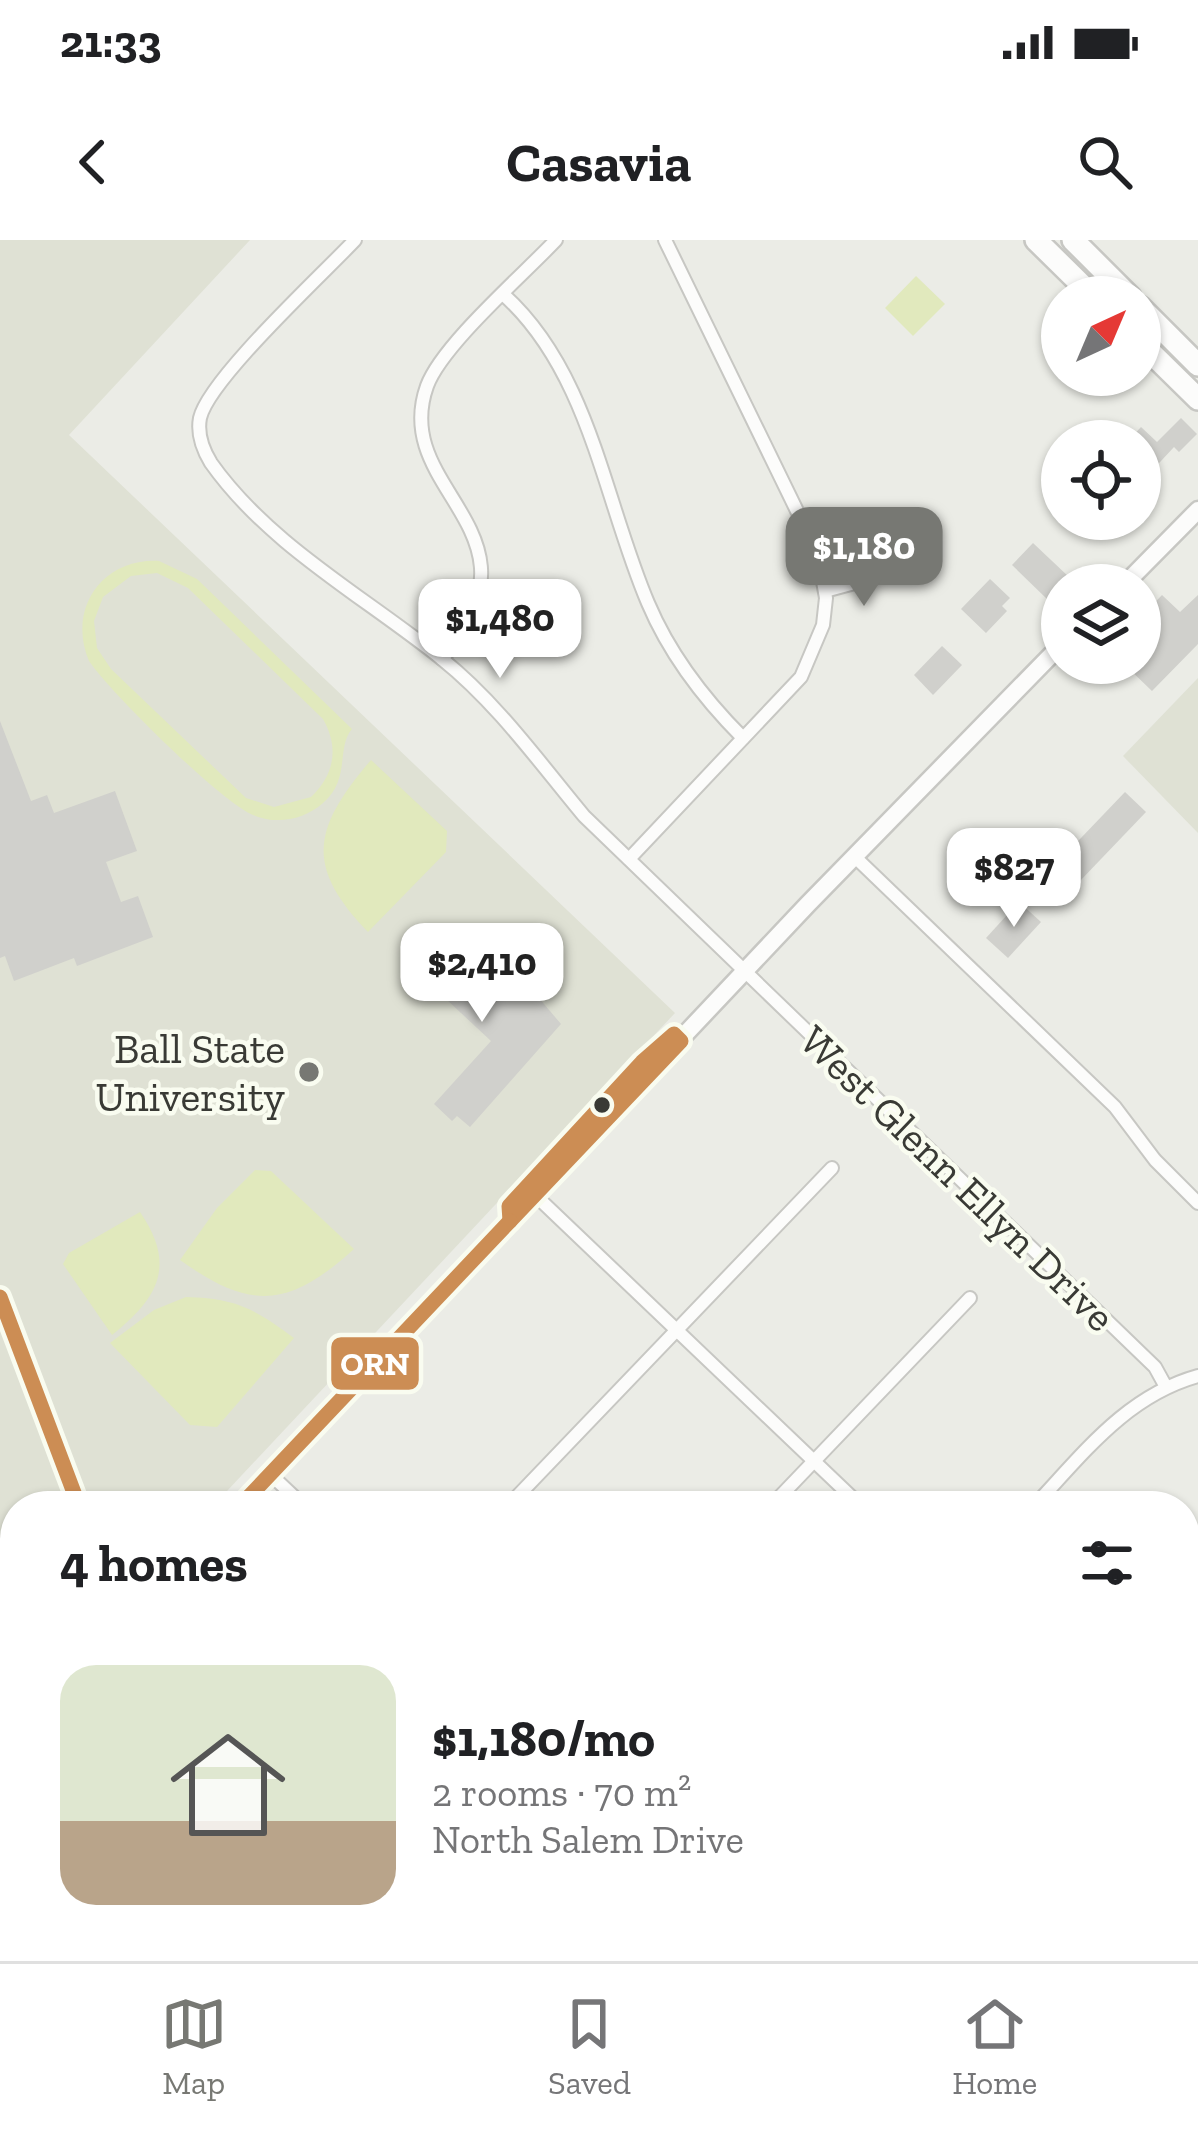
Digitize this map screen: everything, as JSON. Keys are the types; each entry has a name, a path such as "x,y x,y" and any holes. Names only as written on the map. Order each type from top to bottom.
{"main road":[{"path":"1036,240 1073,276"},
{"path":"1073,240 1109,276"},
{"path":"1161,328 1198,365"},
{"path":"1161,363 1198,399"},
{"path":"0,1297 8,1345 72,1491"}],"street":[{"name":"West Glenn Ellyn Drive","path":"355,240 216,388 203,411 200,430 206,456 218,473 275,530 442,659 487,702 584,816 1155,1367 1166,1387"},
{"path":"442,659 472,614 479,559 466,514 427,457 422,407 437,368 556,240"},
{"path":"628,859 808,665 823,625 825,591 812,540 664,240"},
{"path":"504,295 537,328 564,372 646,600 668,644 742,739"},
{"path":"1145,564 1198,510"},
{"path":"825,591 888,574"},
{"path":"255,1491 854,856 1041,665"},
{"path":"854,856 1115,1106 1154,1160 1198,1203"},
{"path":"522,1491 832,1168"},
{"path":"535,1195 844,1491"},
{"path":"784,1491 970,1298"},
{"path":"1048,1491 1118,1418 1166,1387 1197,1378"},
{"path":"271,1474 289,1491"}],"shaded area":[{"name":"Ball State University","path":"0,240 250,240 69,435 675,1013 227,1491 0,1491"},
{"path":"1198,678 1198,833 1123,756"}],"green space":[{"path":"916,276 945,304 913,336 885,308"},
{"path":"159,561 197,579 352,729 337,784 315,809 280,820 253,815 238,806 167,745 89,661 83,623 94,590 121,568","holes":["157,573 188,588 323,719 332,760 311,797 274,807 246,798 111,669 97,648 94,621 103,597 131,576"]},
{"path":"371,760 447,831 446,852 368,932 333,886 324,846 337,806"},
{"path":"255,1170 271,1171 354,1249 309,1283 269,1296 228,1288 180,1260 217,1208"},
{"path":"140,1212 158,1249 157,1280 141,1308 112,1335 63,1264 69,1253"},
{"path":"186,1297 244,1307 294,1338 217,1427 190,1425 110,1343 154,1310"}],"building":[{"path":"1181,418 1197,434 1179,452 1174,447 1161,461 1161,438"},
{"path":"1033,543 1055,564 1041,564 1041,593 1012,565"},
{"path":"990,579 1010,598 1002,606 1007,611 986,633 961,609"},
{"path":"1198,595 1198,644 1161,682 1161,596 1180,612"},
{"path":"942,646 962,665 933,695 914,675"},
{"path":"0,721 31,801 47,795 54,813 115,791 137,851 106,862 121,902 138,896 153,937 77,966 74,958 14,981 5,956 0,958"},
{"path":"1125,792 1146,812 1079,882 1058,862"},
{"path":"1019,902 1041,922 1008,958 986,938"},
{"path":"431,926 512,1000 527,984 561,1024 470,1127 457,1116 452,1121 434,1104 491,1041 402,958"}],"transit line":[{"name":"ORN","path":"674,1034 681,1041 510,1221 509,1206 642,1062 674,1034"},
{"name":"ORN","path":"254,1491 510,1221"},
{"name":"ORN","path":"0,1297 73,1491"}],"place":[{"name":"Ball State University","path":"309,1072"}]}
